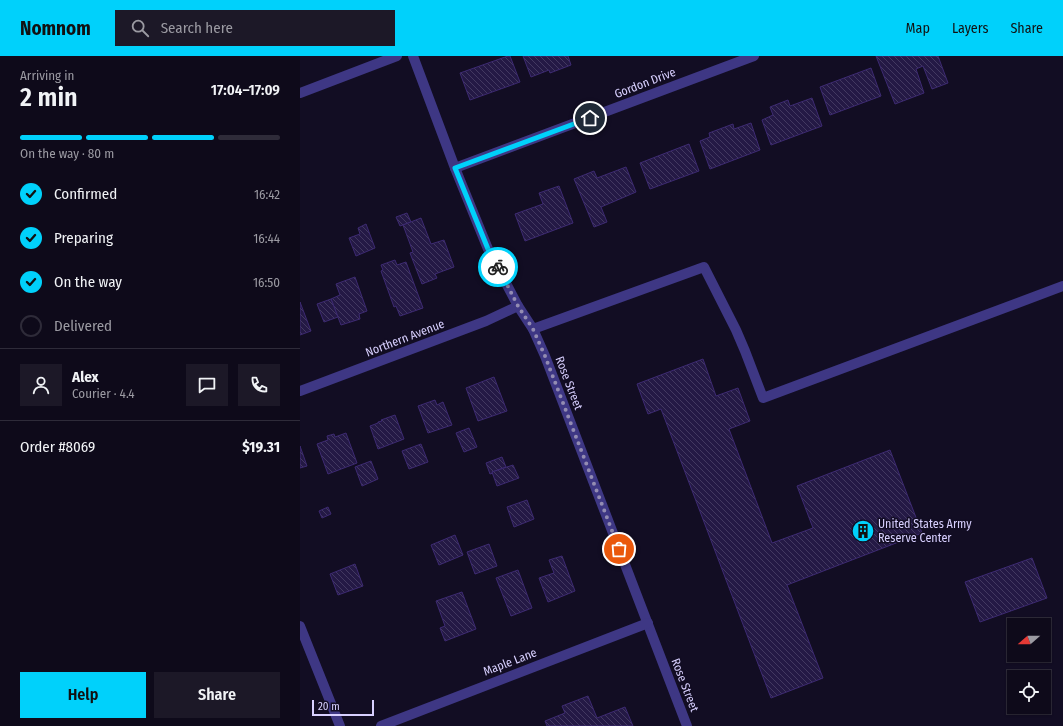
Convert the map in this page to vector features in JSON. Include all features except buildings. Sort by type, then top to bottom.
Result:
[{"type":"street","points":[[300,93],[396,56]]},
{"type":"street","name":"Rose Street","points":[[413,56],[455,168],[488,249],[518,306],[533,329],[648,623],[686,726]]},
{"type":"street","name":"Gordon Drive","points":[[455,168],[754,56]]},
{"type":"street","points":[[533,329],[704,267],[746,351],[763,398],[1063,286]]},
{"type":"street","name":"Northern Avenue","points":[[300,391],[486,321],[518,306]]},
{"type":"street","name":"Maple Lane","points":[[381,726],[648,623]]},
{"type":"street","points":[[300,626],[340,726]]},
{"type":"way so far","points":[[498,267],[518,306],[533,329],[545,356],[619,549]]},
{"type":"place","name":"United States Army Reserve Center","points":[[863,531]]},
{"type":"route","points":[[498,267],[488,249],[455,168],[590,118]]}]
